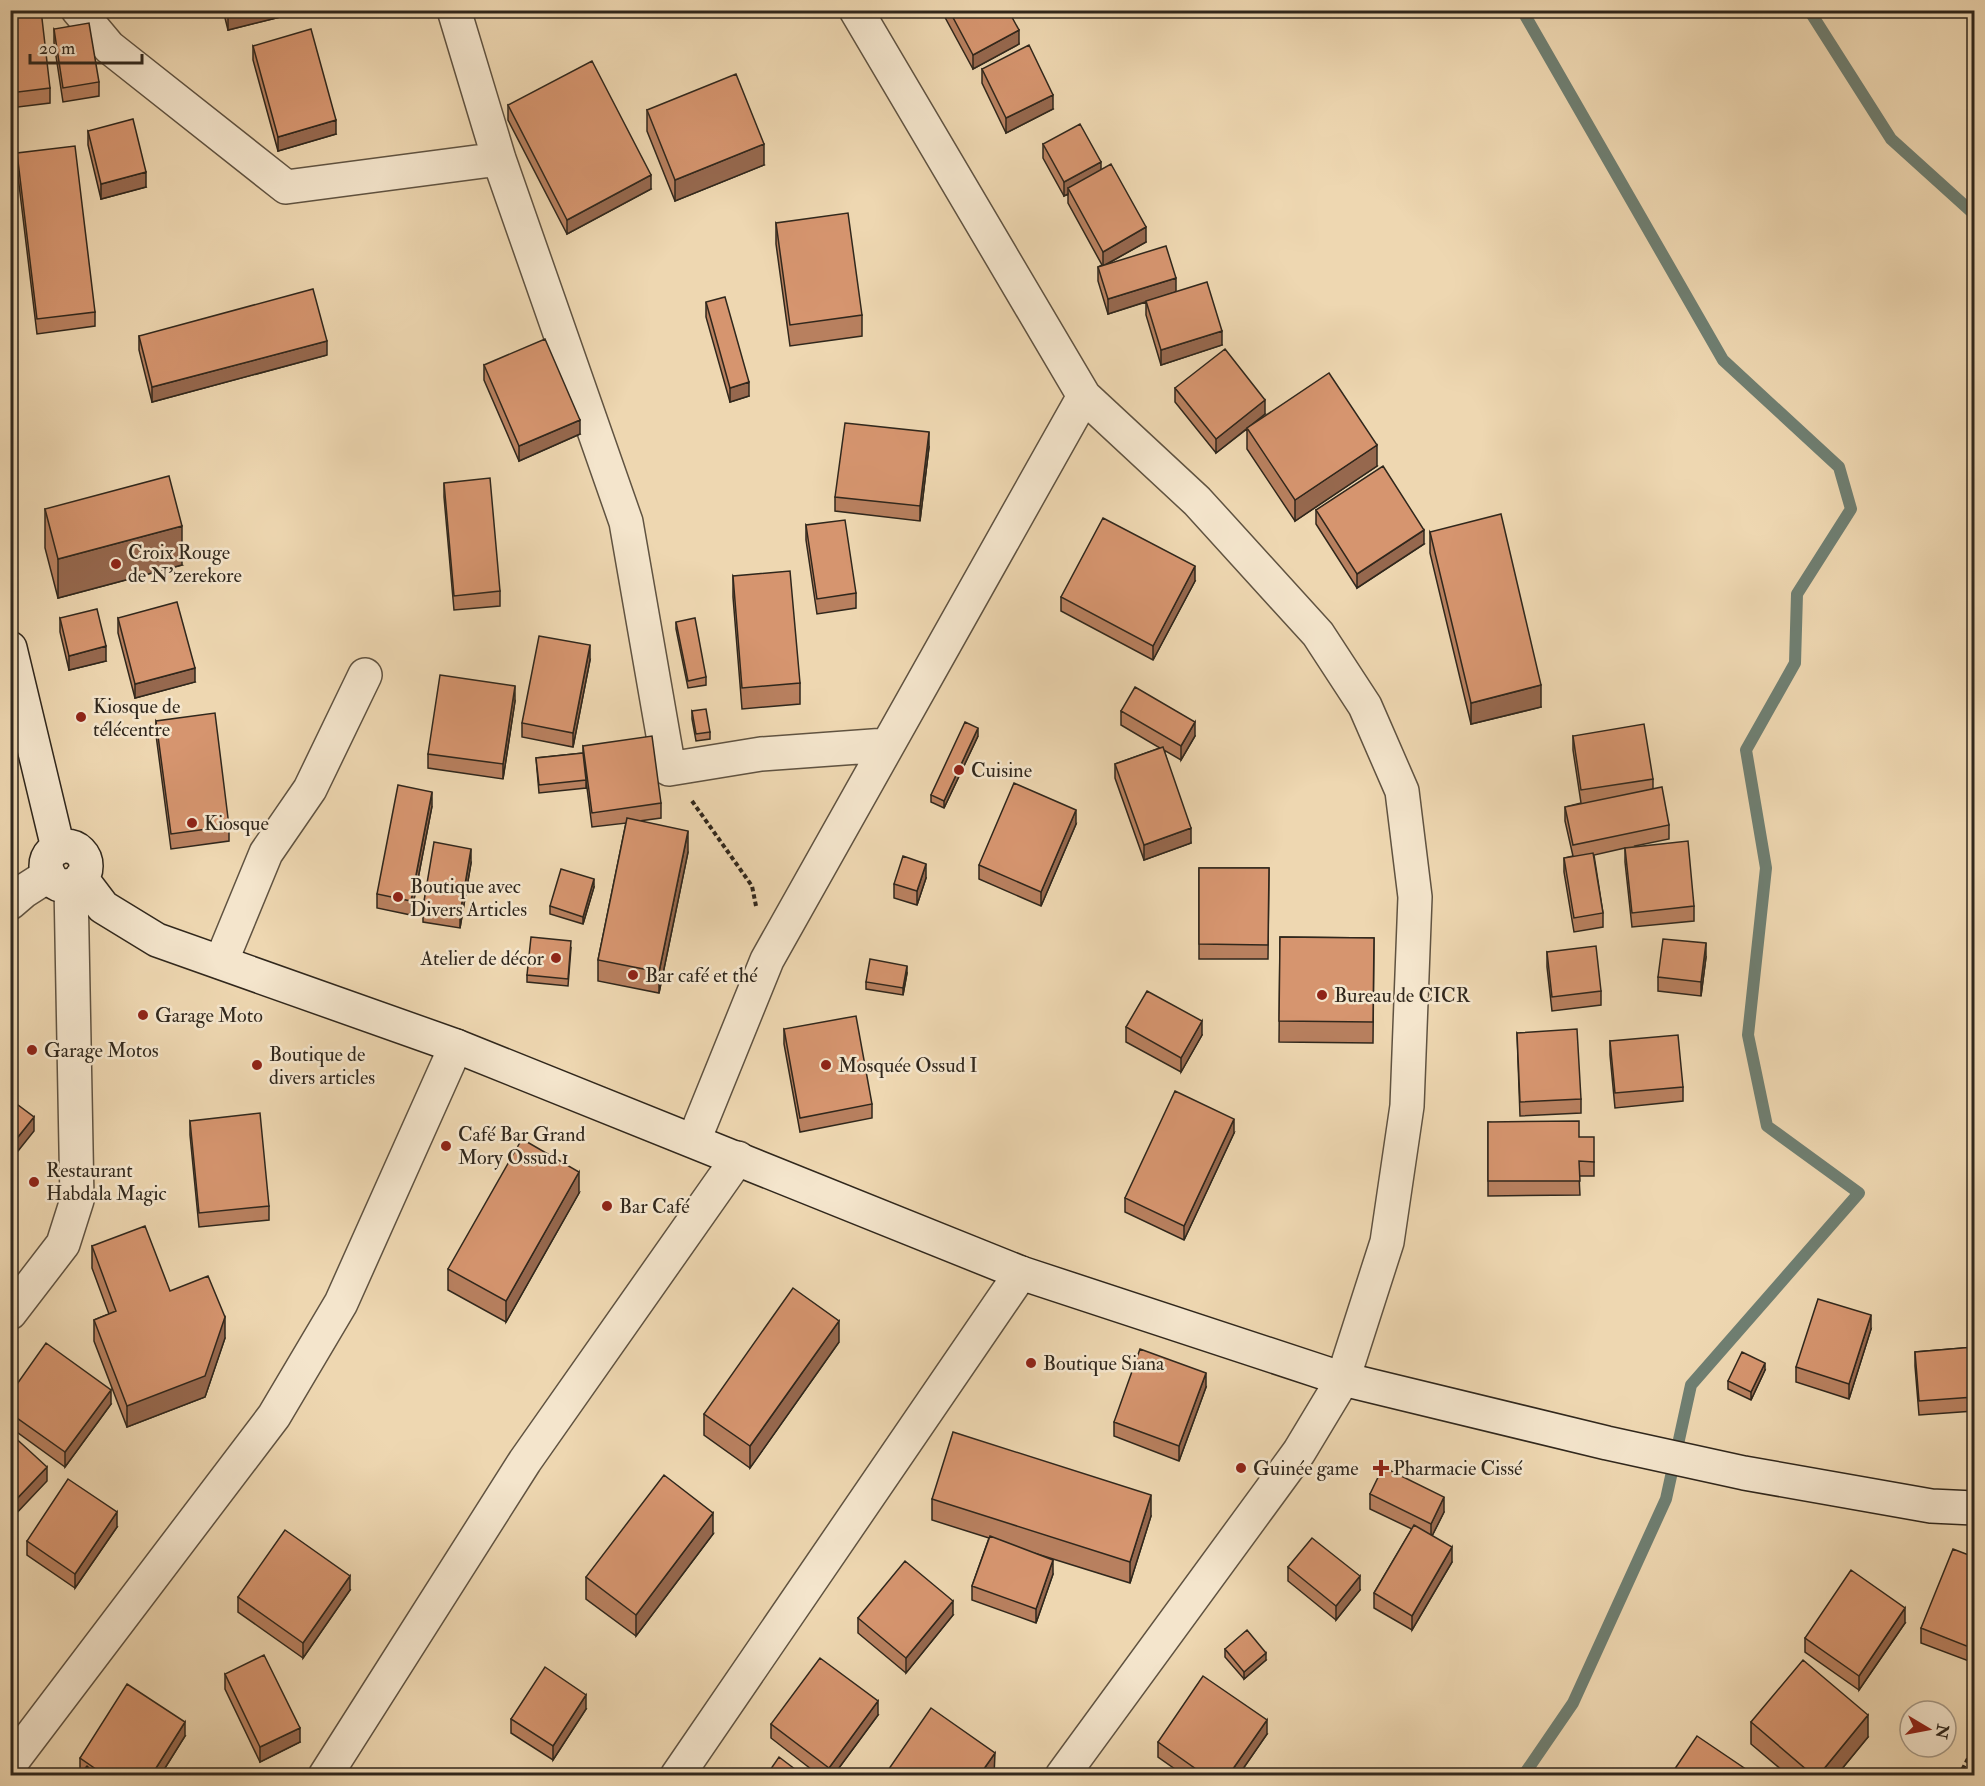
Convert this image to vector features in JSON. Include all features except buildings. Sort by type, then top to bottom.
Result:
[{"type":"street","points":[[78,10],[109,47],[286,187],[499,159]]},
{"type":"street","points":[[454,10],[499,159],[626,522],[669,769],[761,754],[886,745]]},
{"type":"street","points":[[856,10],[1084,396],[1197,501],[1318,634],[1365,706],[1402,791],[1415,897],[1407,1106],[1387,1242],[1343,1379],[1299,1452],[1062,1776]]},
{"type":"street","points":[[694,1140],[767,960],[1084,396]]},
{"type":"street","points":[[10,1313],[63,1244],[77,1200],[65,872],[11,654]]},
{"type":"street","points":[[221,962],[267,853],[310,789],[365,675]]},
{"type":"street","points":[[65,872],[103,907],[157,939],[456,1046],[1021,1273],[1343,1379],[1607,1443],[1744,1473],[1931,1506],[1974,1508]]},
{"type":"street","points":[[10,903],[24,891],[65,872]]},
{"type":"street","points":[[10,1764],[274,1416],[341,1304],[456,1046]]},
{"type":"street","points":[[325,1776],[525,1461],[738,1158]]},
{"type":"street","points":[[677,1776],[1021,1273]]},
{"type":"path","points":[[669,769],[752,886],[756,907]]},
{"type":"path","points":[[1959,1776],[1974,1747]]},
{"type":"waterway","points":[[1522,10],[1723,360],[1839,467],[1851,509],[1797,594],[1795,663],[1746,750],[1766,868],[1748,1035],[1767,1126],[1859,1193],[1691,1385],[1666,1499],[1573,1703],[1523,1776]]},
{"type":"waterway","points":[[1809,10],[1891,139],[1974,214]]},
{"type":"place","name":"Croix Rouge de N'zerekore","points":[[116,564]]},
{"type":"place","name":"Kiosque de télécentre","points":[[81,717]]},
{"type":"place","name":"Cuisine","points":[[959,770]]},
{"type":"place","name":"Kiosque","points":[[192,823]]},
{"type":"place","name":"Boutique avec Divers Articles","points":[[398,897]]},
{"type":"place","name":"Atelier de décor","points":[[556,958]]},
{"type":"place","name":"Bar café et thé","points":[[633,975]]},
{"type":"place","name":"Bureau de CICR","points":[[1322,995]]},
{"type":"place","name":"Garage Moto","points":[[143,1015]]},
{"type":"place","name":"Garage Motos","points":[[32,1050]]},
{"type":"place","name":"Boutique de divers articles","points":[[257,1065]]},
{"type":"place","name":"Mosquée Ossud I","points":[[826,1065]]},
{"type":"place","name":"Café Bar Grand Mory Ossud 1","points":[[446,1146]]},
{"type":"place","name":"Restaurant Habdala Magic","points":[[34,1182]]},
{"type":"place","name":"Bar Café","points":[[607,1206]]},
{"type":"place","name":"Boutique Siana","points":[[1031,1363]]},
{"type":"place","name":"Guinée game","points":[[1241,1468]]},
{"type":"place","name":"Pharmacie Cissé","points":[[1381,1468]]}]
